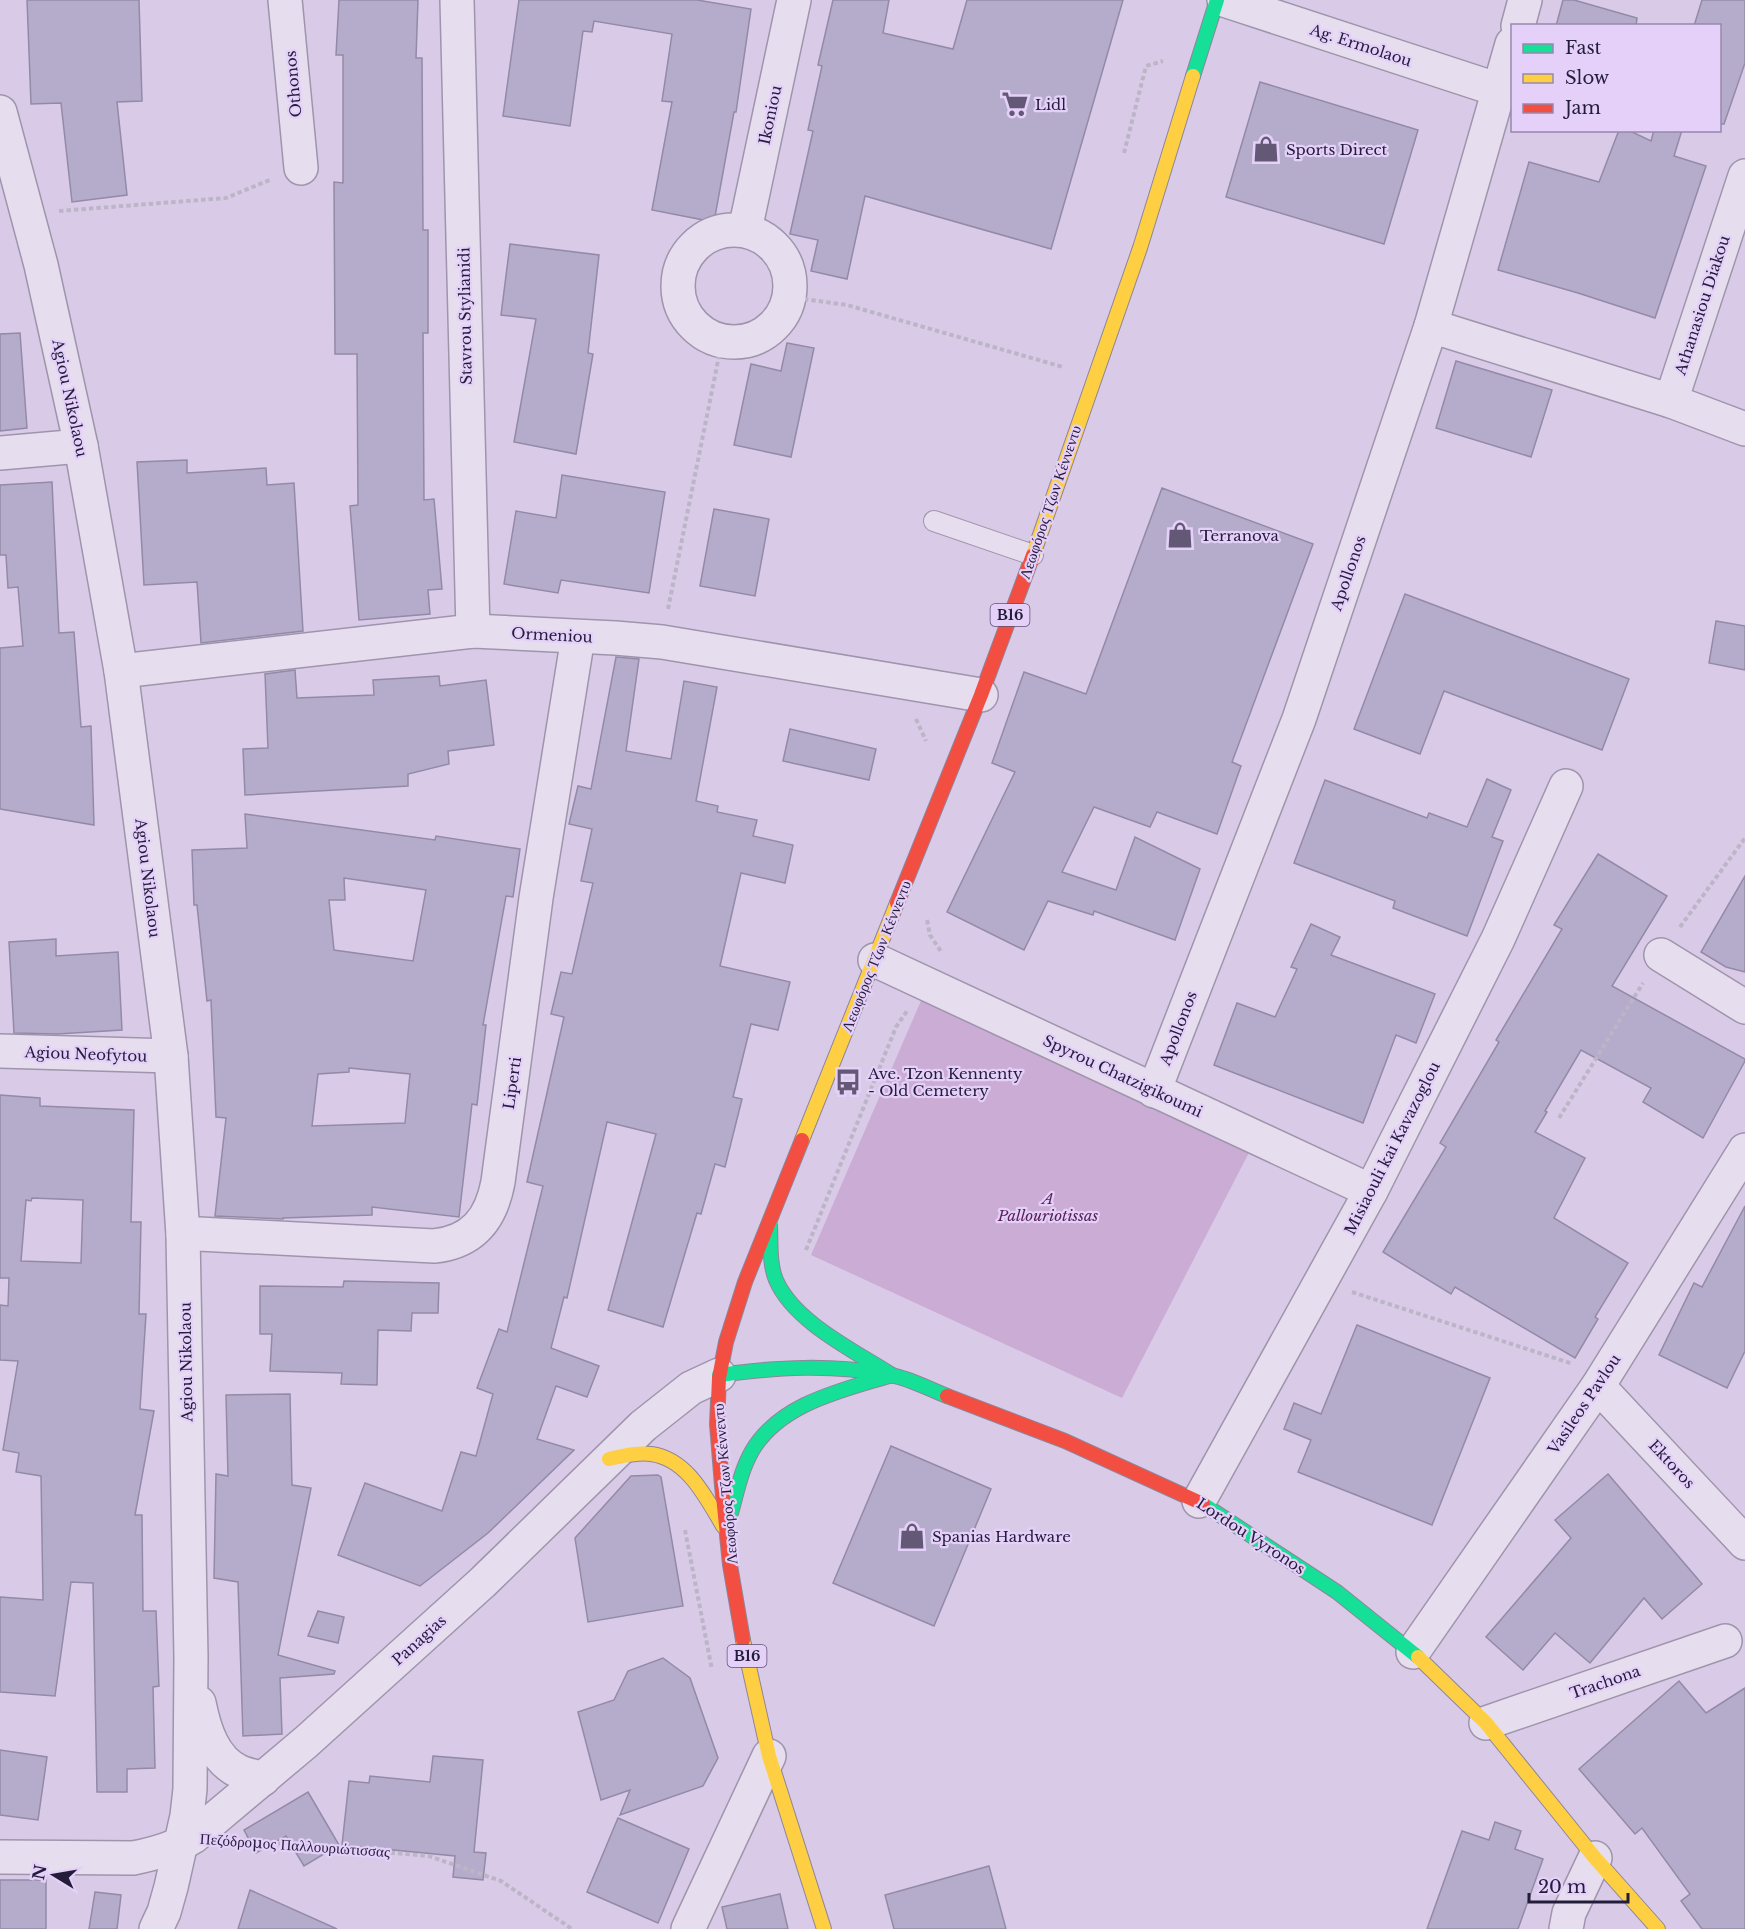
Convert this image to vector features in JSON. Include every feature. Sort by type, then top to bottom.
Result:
[{"type":"main road","name":"Λεωφόρος Τζων Κέννεντυ","points":[[824,1929],[769,1756],[737,1613],[726,1530],[717,1422],[719,1375],[730,1328],[745,1282],[981,695],[1032,555],[1140,248],[1217,0]]},
{"type":"main road","points":[[770,1218],[775,1279],[783,1296],[798,1312],[892,1375]]},
{"type":"main road","name":"Lordou Vyronos","points":[[719,1375],[768,1368],[808,1366],[892,1375],[1065,1441],[1199,1501],[1337,1592],[1413,1652],[1486,1723],[1595,1858],[1658,1929]]},
{"type":"main road","points":[[726,1530],[742,1473],[753,1449],[769,1430],[790,1413],[809,1402],[892,1375]]},
{"type":"main road","points":[[609,1459],[627,1454],[665,1455],[676,1462],[697,1485],[726,1530]]},
{"type":"street","name":"Othonos","points":[[285,0],[301,168]]},
{"type":"street","name":"Stavrou Stylianidi","points":[[457,0],[473,631]]},
{"type":"street","name":"Ikoniou","points":[[746,230],[794,0]]},
{"type":"street","name":"Ag. Ermolaou","points":[[1224,0],[1499,90]]},
{"type":"street","points":[[1519,24],[1525,0]]},
{"type":"street","name":"Apollonos","points":[[1154,1091],[1299,719],[1431,326],[1511,48]]},
{"type":"street","name":"Agiou Nikolaou","points":[[0,112],[41,265],[81,446],[121,671],[171,1056],[183,1235],[191,1657],[190,1789],[187,1840]]},
{"type":"street","name":"Athanasiou Diakou","points":[[1671,401],[1745,176]]},
{"type":"street","points":[[726,230],[746,230],[762,237],[775,248],[785,262],[790,279],[789,297],[772,327],[757,337],[740,342],[722,340],[705,333],[690,321],[681,304],[678,284],[682,265],[692,249],[708,236],[726,230]]},
{"type":"street","points":[[1431,326],[1671,401],[1745,429]]},
{"type":"street","points":[[0,453],[81,446]]},
{"type":"street","name":"Ormeniou","points":[[121,671],[473,631],[662,642],[981,695]]},
{"type":"street","name":"Liperti","points":[[183,1235],[434,1246],[450,1244],[463,1239],[483,1220],[491,1207],[498,1182],[536,898],[578,638]]},
{"type":"street","name":"Misiaouli kai Kavazoglou","points":[[1199,1501],[1371,1191],[1498,939],[1566,786]]},
{"type":"street","points":[[1660,955],[1745,1007]]},
{"type":"street","name":"Spyrou Chatzigikoumi","points":[[875,960],[1371,1191]]},
{"type":"street","name":"Agiou Neofytou","points":[[0,1051],[171,1056]]},
{"type":"street","name":"Vasileos Pavlou","points":[[1413,1652],[1601,1380],[1745,1150]]},
{"type":"street","name":"Panagias","points":[[187,1840],[306,1742],[483,1582],[643,1426],[691,1388],[719,1375]]},
{"type":"street","name":"Ektoros","points":[[1601,1380],[1745,1543]]},
{"type":"street","name":"Trachona","points":[[1486,1723],[1725,1641]]},
{"type":"street","name":"Agiou Nikolaou","points":[[191,1657],[203,1722],[219,1755],[239,1772],[263,1779]]},
{"type":"street","points":[[688,1929],[769,1756]]},
{"type":"street","points":[[0,1857],[133,1858],[146,1856],[187,1840]]},
{"type":"street","points":[[156,1929],[164,1912],[187,1840]]},
{"type":"street","points":[[1566,1929],[1569,1913],[1595,1858]]},
{"type":"lane","points":[[934,521],[1032,555]]},
{"type":"path","points":[[1124,153],[1146,66],[1161,63],[1167,58]]},
{"type":"path","points":[[27,214],[226,198],[301,168]]},
{"type":"path","points":[[789,297],[847,305],[1064,367]]},
{"type":"path","points":[[662,642],[722,340]]},
{"type":"path","points":[[805,1251],[896,1027],[908,1010]]},
{"type":"path","points":[[1321,1282],[1601,1380]]},
{"type":"path","points":[[683,1524],[715,1680]]},
{"type":"path","name":"Πεζόδρομος Παλλουριώτισσας","points":[[187,1840],[361,1849],[429,1856],[501,1881],[572,1929]]},
{"type":"green space","name":"A Pallouriotissas","points":[[923,996],[1255,1141],[1122,1398],[811,1255]]},
{"type":"building","points":[[27,0],[139,0],[142,101],[117,102],[127,195],[72,202],[61,103],[31,104]]},
{"type":"building","points":[[339,0],[418,0],[416,58],[422,58],[423,230],[428,230],[428,333],[423,333],[424,500],[434,499],[442,589],[428,590],[430,614],[359,620],[350,506],[358,505],[357,354],[335,354],[334,182],[343,183],[343,55],[336,55]]},
{"type":"building","points":[[519,0],[697,0],[751,9],[736,112],[734,112],[714,222],[652,210],[672,102],[662,101],[672,34],[594,21],[592,32],[583,31],[570,126],[503,116]]},
{"type":"building","points":[[833,0],[889,0],[883,33],[953,49],[967,0],[1123,0],[1051,249],[865,196],[847,279],[811,271],[818,240],[790,234],[813,131],[808,130],[822,66],[818,65]]},
{"type":"building","points":[[1563,0],[1574,0],[1637,18],[1636,24],[1557,24]]},
{"type":"building","points":[[1702,0],[1745,0],[1745,63],[1724,124],[1721,124],[1721,24],[1695,24]]},
{"type":"building","points":[[1260,82],[1418,130],[1384,244],[1226,197]]},
{"type":"building","points":[[1618,132],[1632,132],[1651,141],[1653,132],[1681,132],[1674,156],[1706,166],[1655,318],[1498,270],[1529,162],[1599,182]]},
{"type":"building","points":[[510,244],[599,255],[588,353],[593,354],[576,454],[514,442],[536,319],[501,315]]},
{"type":"building","points":[[20,333],[27,428],[0,431],[0,334]]},
{"type":"building","points":[[787,343],[814,348],[791,457],[734,445],[751,364],[781,371]]},
{"type":"building","points":[[1456,361],[1552,390],[1531,457],[1436,428]]},
{"type":"building","points":[[187,460],[187,473],[266,468],[267,485],[294,483],[303,631],[201,643],[197,582],[144,585],[137,462]]},
{"type":"building","points":[[562,475],[665,492],[649,593],[561,580],[558,593],[504,584],[516,511],[556,518]]},
{"type":"building","points":[[52,482],[59,633],[74,632],[81,727],[91,726],[94,825],[0,809],[0,648],[23,646],[18,587],[8,588],[6,555],[0,555],[0,485]]},
{"type":"building","points":[[1162,488],[1313,544],[1232,762],[1241,766],[1217,834],[1157,812],[1150,827],[1094,807],[1062,872],[1116,890],[1135,837],[1200,869],[1175,940],[1094,911],[1093,915],[1048,901],[1024,950],[947,912],[1015,772],[992,763],[1024,672],[1086,694]]},
{"type":"building","points":[[714,509],[769,519],[755,596],[700,586]]},
{"type":"building","points":[[1405,594],[1629,679],[1602,750],[1444,691],[1420,754],[1354,729]]},
{"type":"building","points":[[1716,621],[1745,626],[1745,670],[1709,663]]},
{"type":"building","points":[[616,657],[639,659],[626,751],[671,759],[684,681],[717,687],[696,801],[718,806],[717,812],[757,820],[753,836],[793,845],[785,883],[741,873],[720,966],[790,982],[778,1030],[751,1024],[733,1097],[742,1099],[725,1167],[715,1164],[701,1214],[697,1213],[663,1327],[608,1310],[656,1134],[607,1122],[567,1298],[564,1297],[551,1348],[599,1366],[587,1397],[556,1386],[537,1439],[574,1450],[488,1533],[420,1586],[338,1555],[365,1483],[442,1511],[461,1452],[476,1456],[493,1394],[477,1388],[499,1329],[507,1332],[543,1186],[527,1182],[564,1017],[551,1014],[561,972],[572,974],[593,883],[581,881],[592,829],[569,824],[578,786],[591,789]]},
{"type":"building","points":[[295,670],[297,698],[374,695],[373,680],[439,676],[440,686],[486,680],[494,745],[448,751],[449,764],[408,774],[408,786],[245,795],[243,749],[268,748],[265,674]]},
{"type":"building","points":[[790,729],[876,749],[869,780],[783,761]]},
{"type":"building","points":[[1487,779],[1511,790],[1492,837],[1503,841],[1467,936],[1393,908],[1395,901],[1294,863],[1325,780],[1427,818],[1429,813],[1467,827]]},
{"type":"building","points":[[245,814],[435,840],[436,836],[520,849],[513,897],[506,896],[483,1025],[486,1025],[477,1105],[472,1104],[459,1217],[372,1207],[372,1215],[283,1219],[215,1216],[226,1118],[216,1117],[211,1000],[207,1001],[197,905],[194,905],[192,850],[247,848]],"holes":[[[344,878],[426,890],[413,961],[334,950],[329,900],[345,900]],[[349,1068],[410,1074],[405,1123],[312,1126],[318,1074],[349,1072]]]},
{"type":"building","points":[[1598,854],[1667,896],[1612,986],[1745,1061],[1703,1138],[1643,1102],[1651,1088],[1581,1050],[1545,1111],[1547,1112],[1535,1132],[1585,1158],[1554,1218],[1628,1263],[1595,1317],[1598,1319],[1575,1358],[1455,1287],[1451,1294],[1383,1252],[1446,1147],[1440,1143],[1499,1042],[1496,1040],[1562,929],[1554,925]]},
{"type":"building","points":[[1745,876],[1745,972],[1726,967],[1701,952]]},
{"type":"building","points":[[1311,924],[1340,937],[1331,955],[1435,994],[1416,1043],[1396,1035],[1363,1123],[1214,1065],[1237,1003],[1275,1017],[1297,969],[1291,967]]},
{"type":"building","points":[[56,939],[56,956],[118,952],[122,1030],[57,1034],[14,1033],[9,942]]},
{"type":"building","points":[[0,1095],[40,1098],[40,1106],[134,1110],[131,1222],[141,1222],[139,1314],[146,1314],[140,1409],[154,1411],[135,1515],[142,1515],[143,1611],[156,1611],[159,1686],[153,1687],[155,1768],[127,1769],[127,1792],[97,1792],[93,1583],[71,1582],[55,1696],[0,1692],[0,1597],[43,1600],[41,1476],[16,1472],[19,1453],[3,1450],[18,1361],[0,1360],[0,1305],[8,1306],[9,1278],[0,1278]],"holes":[[[32,1198],[83,1200],[81,1263],[21,1261],[26,1200],[31,1201]]]},
{"type":"building","points":[[1745,1206],[1745,1351],[1727,1388],[1659,1355],[1694,1283],[1702,1287]]},
{"type":"building","points":[[344,1281],[439,1283],[438,1313],[412,1313],[411,1331],[378,1330],[377,1385],[341,1384],[342,1373],[270,1371],[272,1334],[260,1334],[260,1286],[343,1287]]},
{"type":"building","points":[[1357,1325],[1490,1378],[1432,1525],[1298,1472],[1311,1440],[1284,1429],[1294,1403],[1321,1414]]},
{"type":"building","points":[[290,1394],[292,1485],[311,1488],[278,1655],[335,1671],[334,1674],[280,1678],[282,1734],[243,1736],[238,1582],[214,1578],[216,1474],[228,1476],[226,1395]]},
{"type":"building","name":"Spanias Hardware","points":[[891,1446],[991,1489],[934,1626],[833,1583]]},
{"type":"building","points":[[1608,1474],[1702,1584],[1662,1619],[1644,1598],[1590,1663],[1555,1633],[1523,1670],[1486,1637],[1571,1538],[1555,1520]]},
{"type":"building","points":[[658,1475],[661,1477],[683,1606],[588,1622],[575,1538],[631,1476]]},
{"type":"building","points":[[318,1611],[344,1617],[338,1643],[308,1636]]},
{"type":"building","points":[[663,1658],[690,1678],[718,1758],[703,1786],[620,1815],[630,1790],[601,1800],[578,1712],[614,1700],[628,1671]]},
{"type":"building","points":[[1679,1681],[1706,1713],[1745,1688],[1745,1929],[1702,1929],[1681,1901],[1690,1894],[1642,1828],[1635,1834],[1579,1769]]},
{"type":"building","points":[[0,1750],[47,1757],[38,1820],[0,1815]]},
{"type":"building","points":[[433,1756],[483,1760],[474,1852],[486,1853],[483,1880],[453,1877],[455,1856],[342,1845],[349,1781],[369,1783],[370,1776],[430,1782]]},
{"type":"building","points":[[308,1792],[339,1845],[304,1866],[286,1836],[256,1853],[244,1830]]},
{"type":"building","points":[[618,1818],[689,1849],[658,1923],[587,1892]]},
{"type":"building","points":[[1495,1822],[1521,1831],[1515,1849],[1543,1859],[1518,1929],[1427,1929],[1462,1831],[1489,1840]]},
{"type":"building","points":[[989,1866],[1006,1929],[894,1929],[885,1895]]},
{"type":"building","points":[[0,1880],[46,1880],[46,1929],[0,1929]]},
{"type":"building","points":[[250,1890],[337,1929],[238,1929]]},
{"type":"building","points":[[95,1892],[121,1895],[117,1929],[89,1929]]},
{"type":"building","points":[[780,1894],[788,1929],[727,1929],[722,1907]]},
{"type":"traffic: fast","points":[[1193,76],[1217,0]]},
{"type":"traffic: fast","points":[[770,1225],[772,1267],[776,1280],[785,1295],[797,1309],[827,1334],[892,1375]]},
{"type":"traffic: fast","points":[[719,1375],[783,1369],[847,1369],[897,1376],[947,1396]]},
{"type":"traffic: fast","points":[[731,1513],[748,1458],[764,1435],[779,1421],[814,1401],[853,1386],[892,1375]]},
{"type":"traffic: fast","points":[[1203,1504],[1337,1592],[1418,1657]]},
{"type":"traffic: slow","points":[[1033,555],[1140,248],[1193,76]]},
{"type":"traffic: slow","points":[[802,1140],[897,903]]},
{"type":"traffic: slow","points":[[609,1459],[651,1454],[675,1463],[703,1492],[723,1526]]},
{"type":"traffic: slow","points":[[743,1640],[769,1756],[824,1929]]},
{"type":"traffic: slow","points":[[1418,1657],[1486,1723],[1595,1858],[1658,1929]]},
{"type":"traffic: jam","points":[[897,903],[981,695],[1033,555]]},
{"type":"traffic: jam","points":[[743,1640],[730,1565],[722,1486],[717,1424],[719,1378],[726,1342],[745,1282],[802,1140]]},
{"type":"traffic: jam","points":[[947,1396],[1065,1441],[1203,1504]]},
{"type":"place","name":"Lidl","points":[[1015,104]]},
{"type":"place","name":"Sports Direct","points":[[1266,149]]},
{"type":"place","name":"Terranova","points":[[1180,535]]},
{"type":"place","name":"Ave. Tzon Kennenty - Old Cemetery","points":[[848,1082]]},
{"type":"place","name":"Spanias Hardware","points":[[912,1536]]}]
